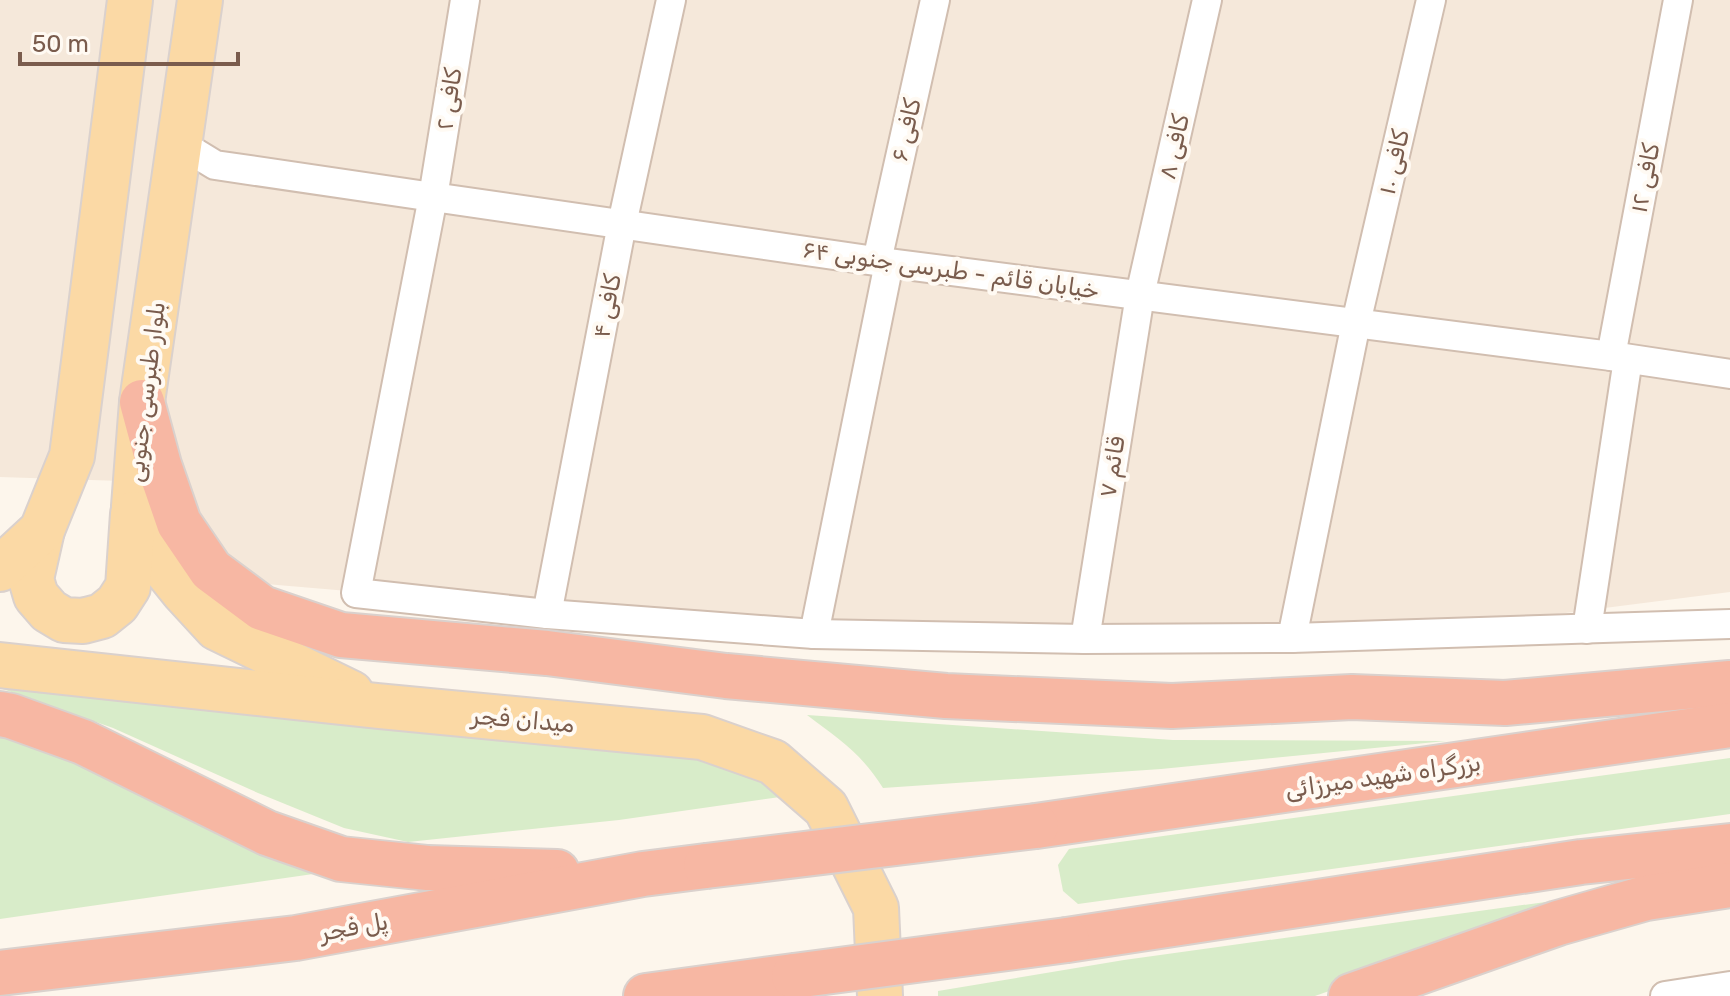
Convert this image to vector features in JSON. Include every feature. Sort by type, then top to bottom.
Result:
[{"type":"highway","points":[[142,402],[179,523],[211,570],[262,608],[341,635],[547,653],[726,676],[946,696],[1172,706],[1352,697],[1505,703],[1730,683]]},
{"type":"highway","points":[[0,714],[83,742],[267,833],[341,859],[428,868],[643,874]]},
{"type":"highway","name":"بزرگراه شهید میرزائی","points":[[706,866],[1036,826],[1730,725]]},
{"type":"highway","points":[[646,996],[1067,940],[1581,862],[1730,846]]},
{"type":"highway","name":"پل فجر","points":[[0,973],[296,938],[643,874],[706,866]]},
{"type":"highway","points":[[1351,996],[1558,923],[1646,898],[1730,885]]},
{"type":"main road","points":[[130,0],[72,456],[42,530],[31,579],[36,596],[49,611],[64,620],[83,621],[102,616],[117,604],[128,587],[134,506]]},
{"type":"main road","name":"بلوار طبرسی جنوبی","points":[[200,0],[142,402],[134,506],[146,545],[217,628],[378,706]]},
{"type":"main road","points":[[0,569],[42,530]]},
{"type":"main road","name":"میدان فجر","points":[[0,665],[702,737],[773,762],[826,808],[876,908],[880,996]]},
{"type":"street","name":"کافی ۲","points":[[465,0],[433,197],[356,593],[547,614]]},
{"type":"street","name":"کافی ۴","points":[[547,614],[622,224],[671,0]]},
{"type":"street","name":"کافی ۶","points":[[814,634],[935,0]]},
{"type":"street","name":"کافی ۸","points":[[1140,295],[1207,0]]},
{"type":"street","name":"کافی ۱۰","points":[[1292,638],[1356,323],[1431,0]]},
{"type":"street","name":"کافی ۱۲","points":[[1587,629],[1619,357],[1678,0]]},
{"type":"street","name":"خیابان قائم - طبرسی جنوبی ۶۴","points":[[179,143],[215,165],[883,262],[1730,374]]},
{"type":"street","name":"قائم ۷","points":[[1085,639],[1140,295]]},
{"type":"street","points":[[547,614],[814,634],[1085,639],[1292,638],[1730,624]]},
{"type":"street","points":[[1665,996],[1730,986]]},
{"type":"shaded area","points":[[0,0],[1730,0],[1730,592],[1385,636],[1035,649],[254,583],[211,534],[182,483],[0,477]]},
{"type":"green space","points":[[0,685],[663,750],[730,764],[758,776],[780,797],[619,820],[408,842],[344,828],[113,728],[0,688]]},
{"type":"green space","points":[[807,715],[1173,740],[1446,741],[1161,769],[883,788],[858,756]]},
{"type":"green space","points":[[0,729],[327,872],[0,919]]},
{"type":"green space","points":[[1730,758],[1730,814],[1078,904],[1063,891],[1058,865],[1069,849]]},
{"type":"green space","points":[[1603,894],[1315,996],[938,996],[938,991],[1124,960]]}]
